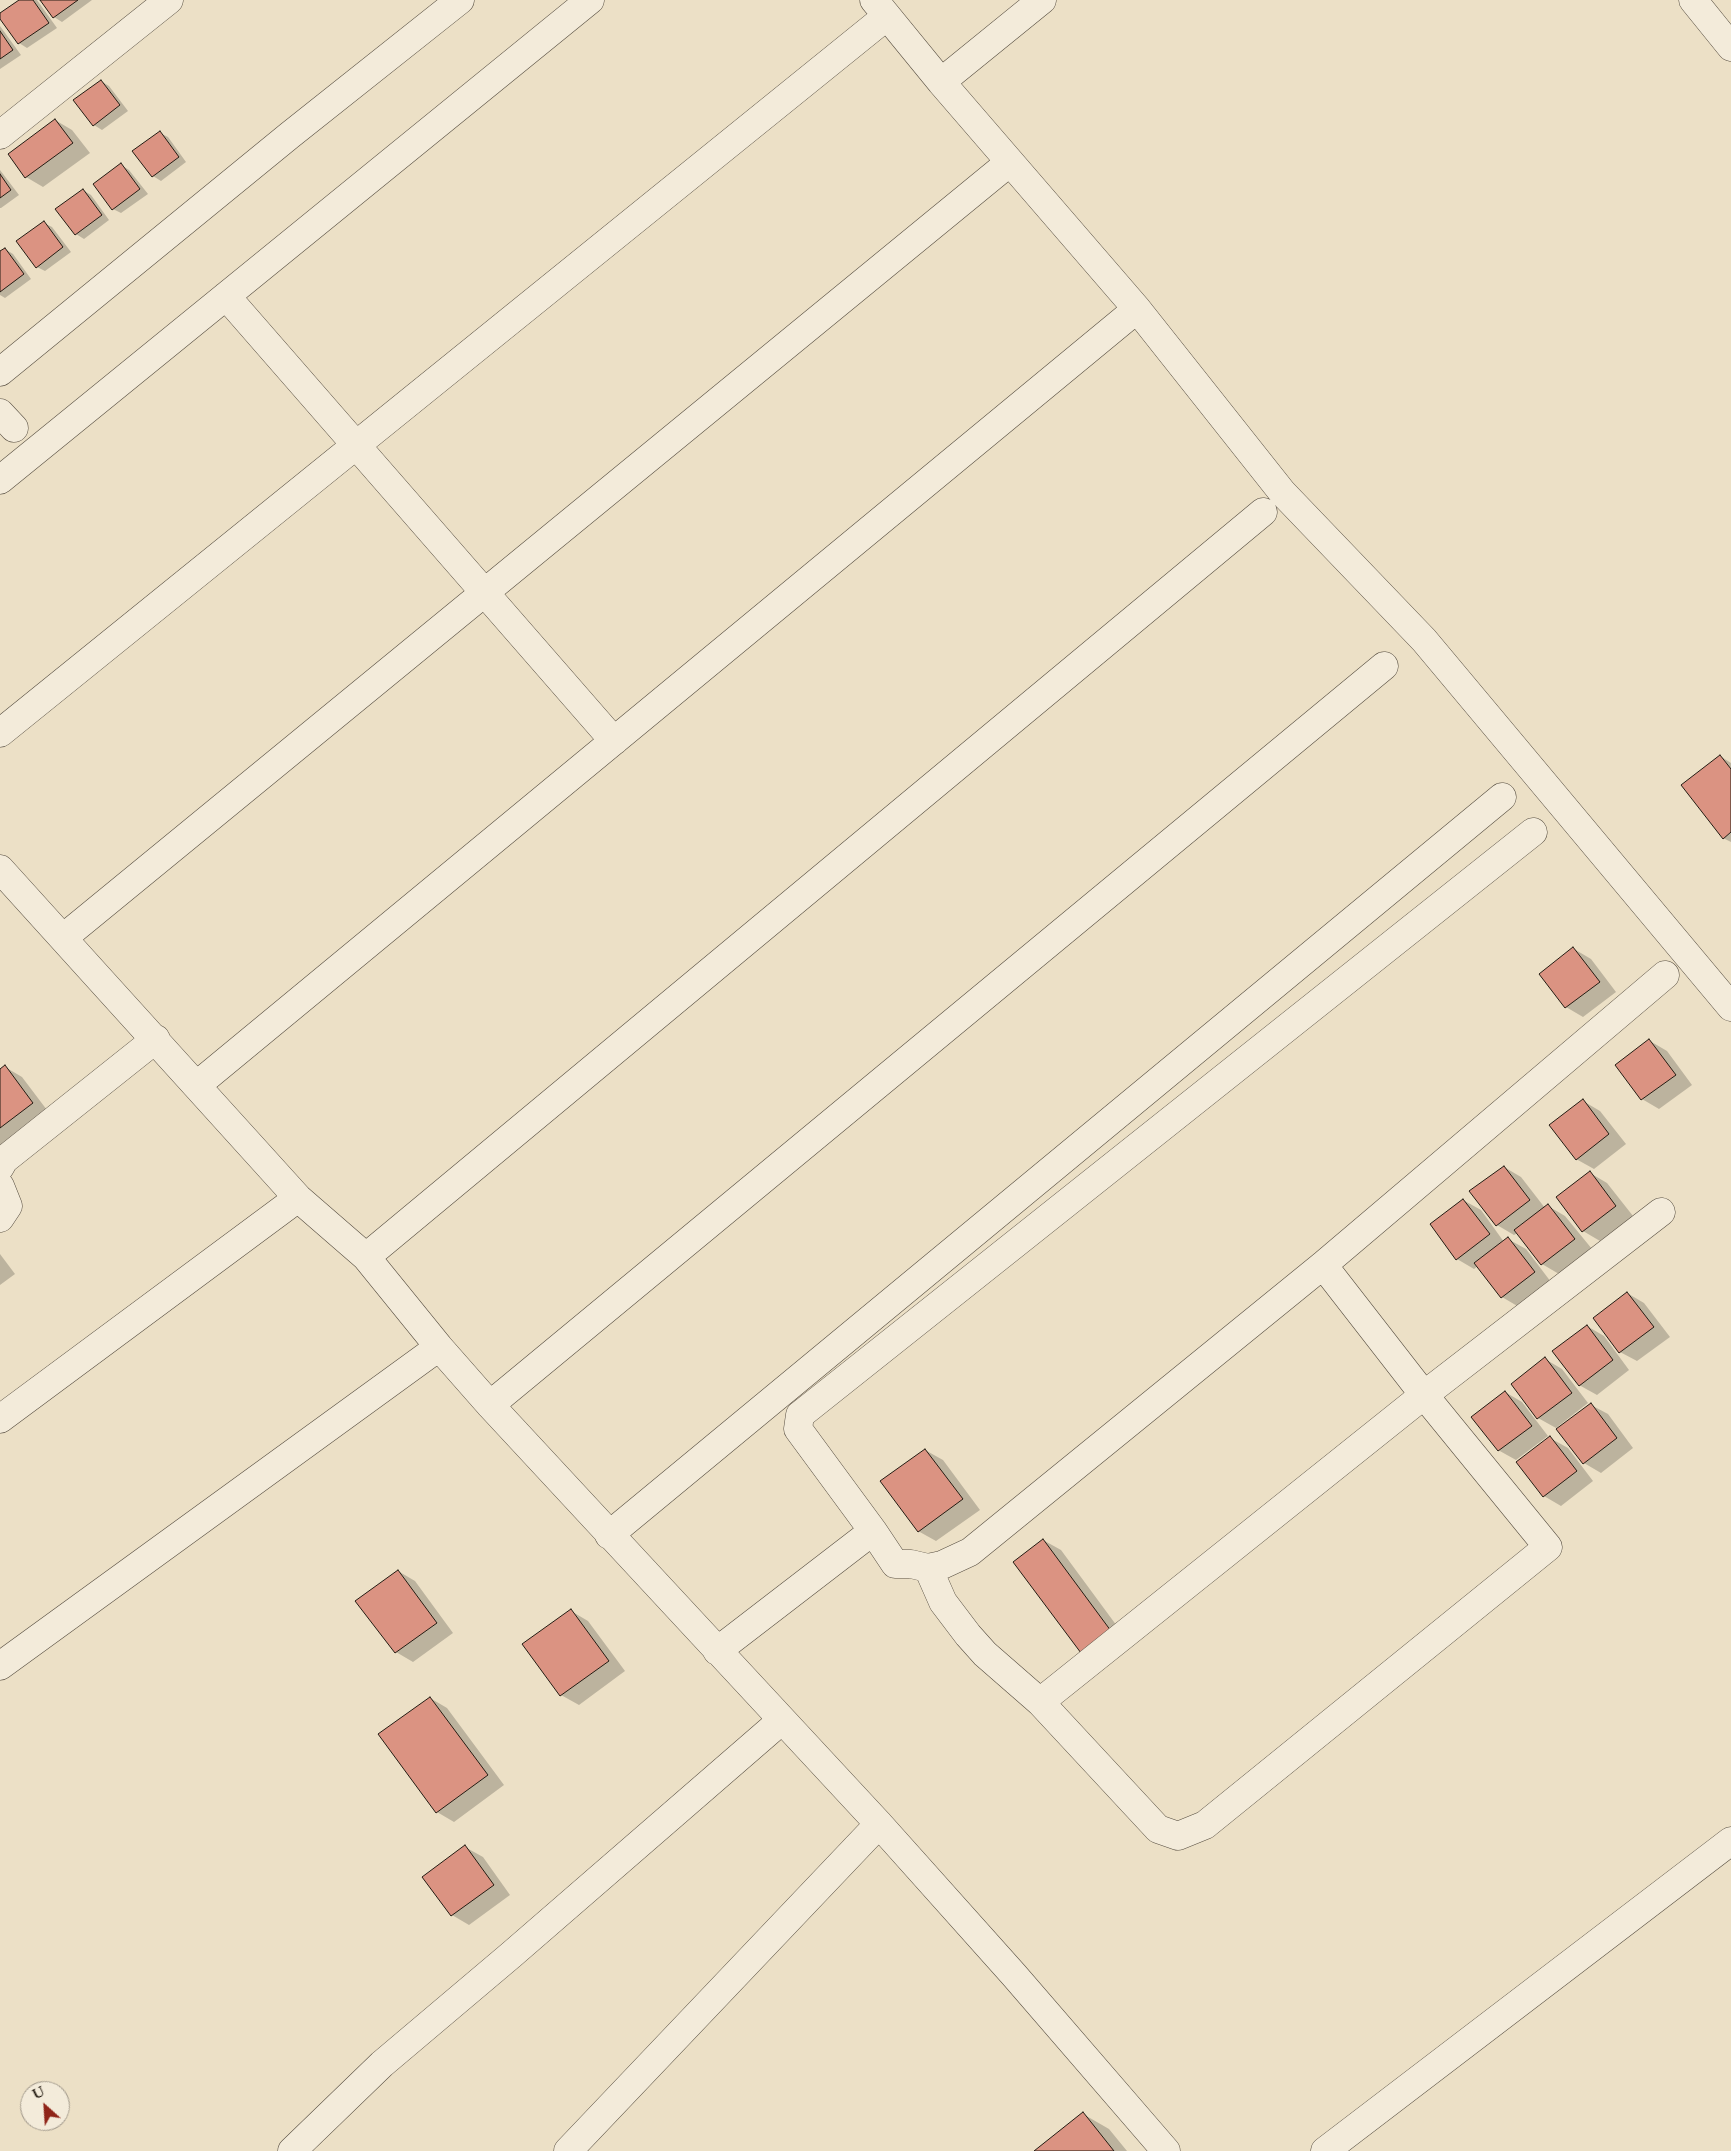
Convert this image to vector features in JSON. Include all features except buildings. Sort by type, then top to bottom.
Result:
[{"type":"street","points":[[0,135],[169,0]]},
{"type":"street","points":[[0,372],[290,135],[460,0]]},
{"type":"street","points":[[0,480],[590,0]]},
{"type":"street","points":[[941,82],[1042,0]]},
{"type":"street","points":[[1693,0],[1731,47]]},
{"type":"street","points":[[0,733],[355,446],[881,8],[941,82],[1137,309],[1282,492],[1424,640],[1731,1007]]},
{"type":"street","points":[[63,938],[1010,162]]},
{"type":"street","points":[[226,296],[614,741]]},
{"type":"street","points":[[197,1085],[1137,309]]},
{"type":"street","points":[[366,1257],[1263,512]]},
{"type":"street","points":[[490,1405],[1384,666]]},
{"type":"street","points":[[609,1535],[1502,797]]},
{"type":"street","points":[[1533,832],[800,1415],[798,1429],[896,1564],[911,1564],[928,1568],[942,1565],[970,1552],[1324,1265],[1665,975]]},
{"type":"street","points":[[0,869],[298,1198],[366,1257],[439,1347],[490,1405],[879,1824],[1014,1975],[1166,2151]]},
{"type":"street","points":[[0,1166],[4,1160],[156,1039]]},
{"type":"street","points":[[0,1186],[8,1206],[0,1218]]},
{"type":"street","points":[[0,1419],[298,1198]]},
{"type":"street","points":[[1040,1702],[1424,1395],[1661,1212]]},
{"type":"street","points":[[928,1568],[943,1602],[968,1635],[985,1654],[1040,1702],[1158,1829],[1178,1836],[1205,1825],[1548,1546],[1424,1395],[1324,1265]]},
{"type":"street","points":[[0,1666],[439,1347]]},
{"type":"street","points":[[717,1651],[873,1531]]},
{"type":"street","points":[[292,2151],[382,2064],[511,1956],[782,1720]]},
{"type":"street","points":[[568,2151],[879,1824]]},
{"type":"street","points":[[1325,2151],[1731,1841]]}]
